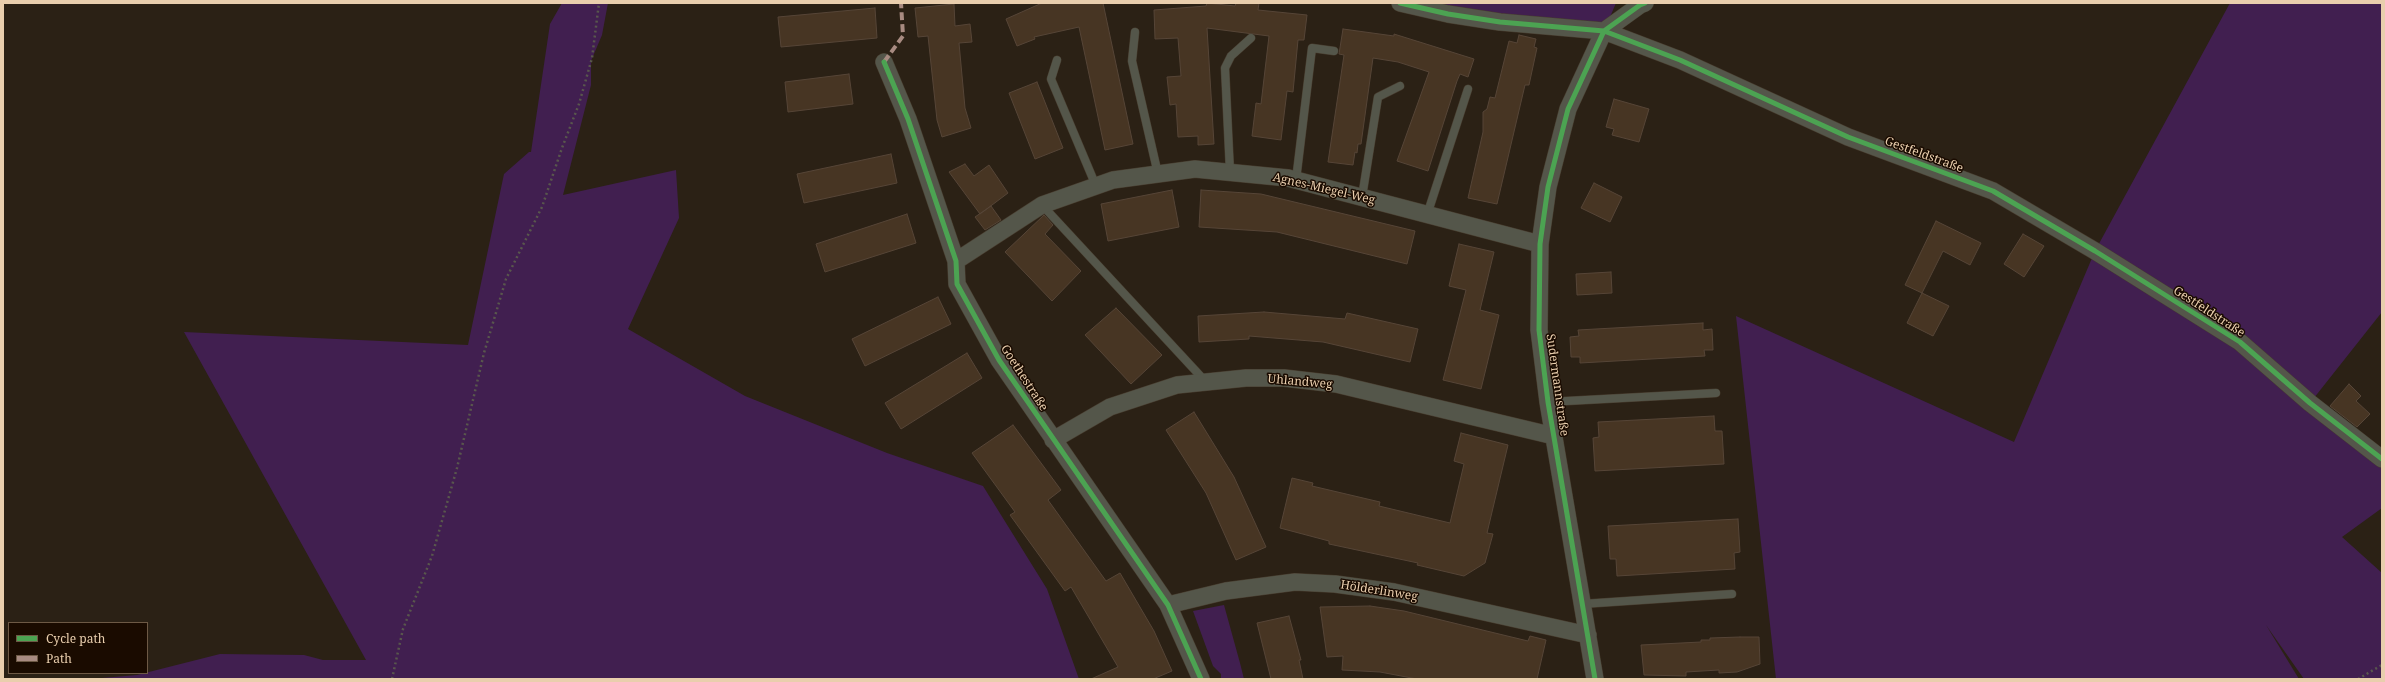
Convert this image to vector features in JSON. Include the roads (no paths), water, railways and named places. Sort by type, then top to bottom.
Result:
[{"type":"street","name":"Gestfeldstraße","points":[[1400,3],[1448,14],[1500,22],[1604,31],[1680,60],[1848,137],[1993,191],[2095,251],[2240,342],[2310,403],[2382,459]]},
{"type":"street","name":"Sudermannstraße","points":[[1595,679],[1548,402],[1539,330],[1540,244],[1548,187],[1568,109],[1604,31],[1645,3]]},
{"type":"street","name":"Goethestraße","points":[[884,62],[908,119],[956,261],[957,284],[999,360],[1168,605],[1201,679]]},
{"type":"street","name":"Agnes-Miegel-Weg","points":[[956,261],[1042,205],[1113,180],[1195,169],[1296,180],[1540,244]]},
{"type":"street","name":"Uhlandweg","points":[[1053,440],[1110,407],[1177,385],[1205,381],[1284,378],[1336,384],[1554,436]]},
{"type":"street","name":"Hölderlinweg","points":[[1168,605],[1226,592],[1295,582],[1335,584],[1394,592],[1588,635]]},
{"type":"lane","points":[[1135,32],[1132,53],[1133,66],[1158,174]]},
{"type":"lane","points":[[1230,172],[1225,68],[1231,56],[1250,38]]},
{"type":"lane","points":[[1296,180],[1312,48],[1334,51]]},
{"type":"lane","points":[[1057,60],[1051,79],[1096,186]]},
{"type":"lane","points":[[1362,198],[1378,97],[1400,86]]},
{"type":"lane","points":[[1428,215],[1468,89]]},
{"type":"lane","points":[[1042,205],[1205,381]]},
{"type":"lane","points":[[1548,402],[1716,393]]},
{"type":"lane","points":[[1582,604],[1732,594]]}]
